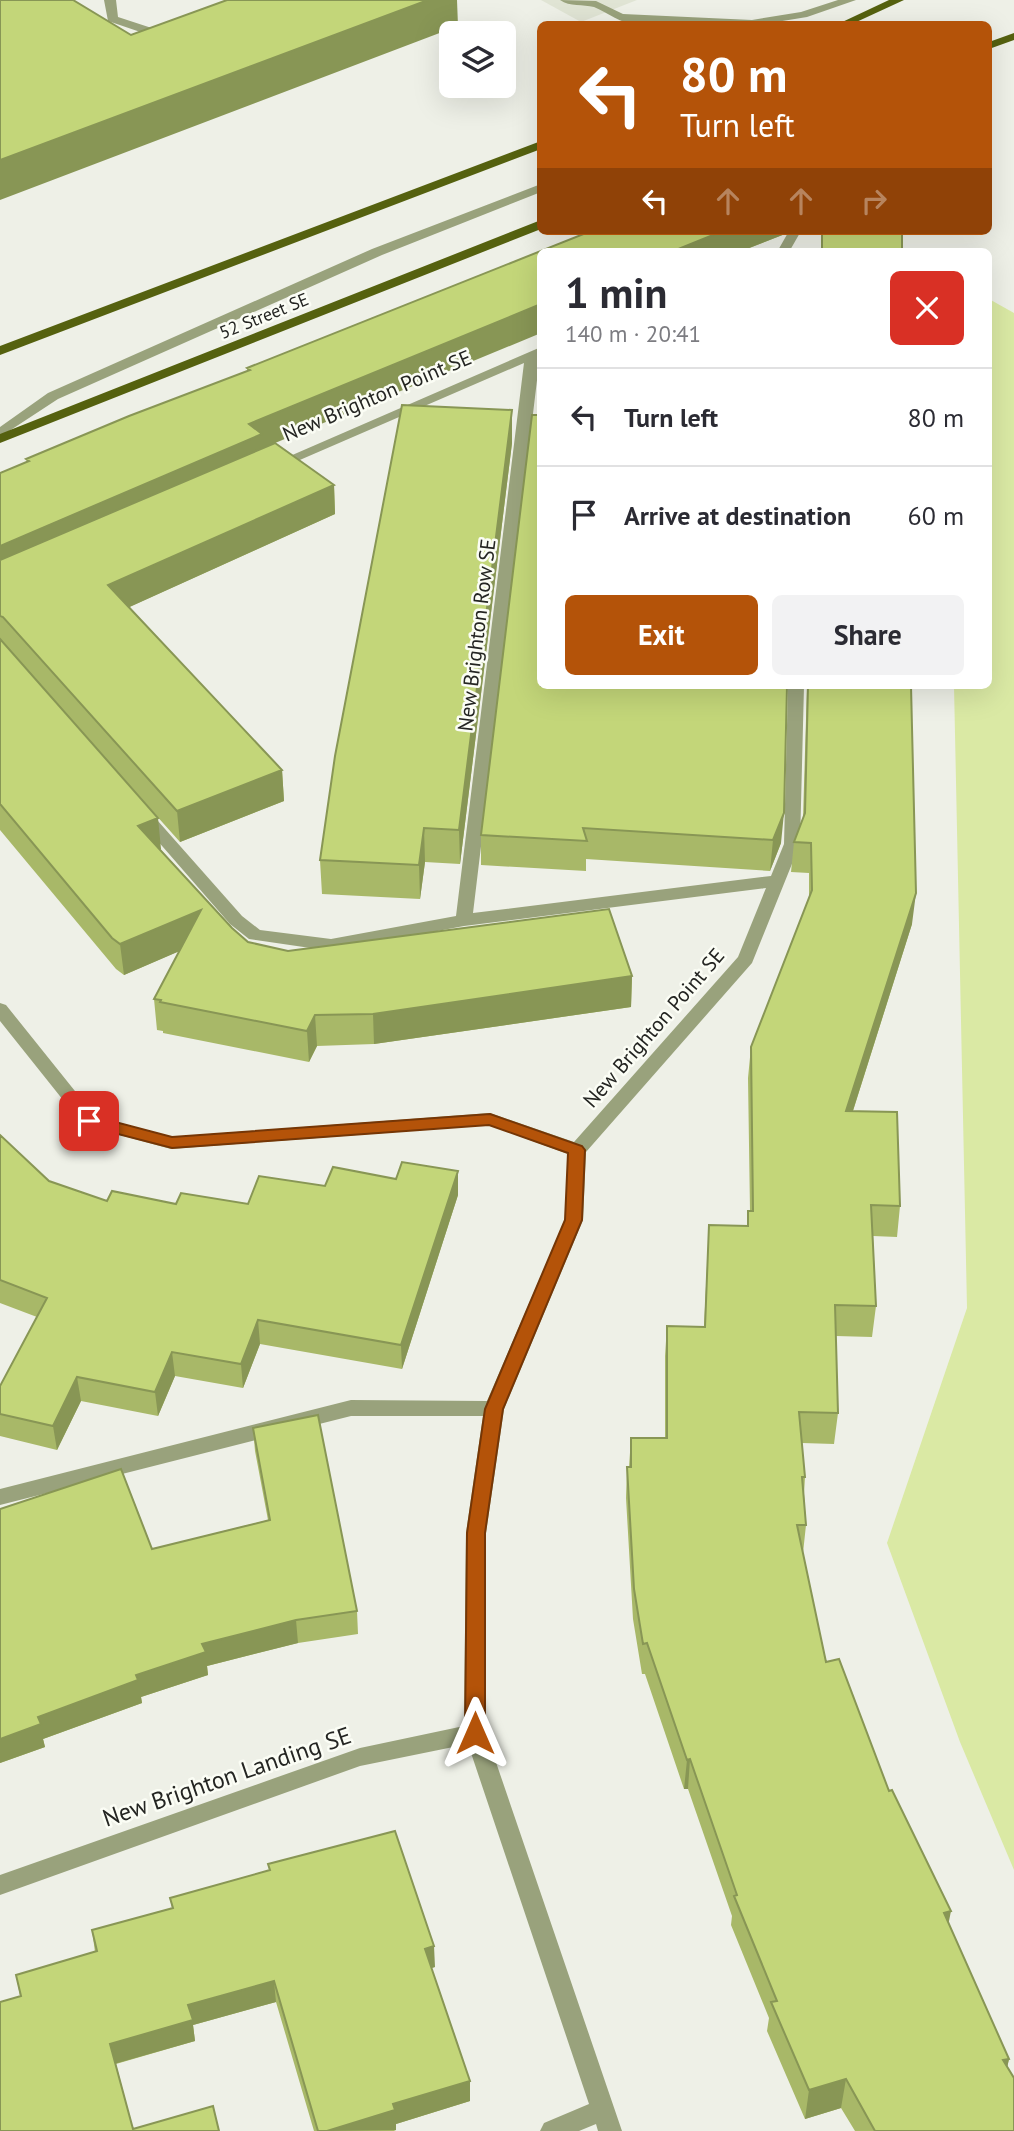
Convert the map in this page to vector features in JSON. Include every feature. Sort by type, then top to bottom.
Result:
[{"type":"main road","points":[[851,21],[898,0]]},
{"type":"main road","points":[[992,45],[1014,36]]},
{"type":"main road","points":[[0,351],[537,147]]},
{"type":"main road","name":"52 Street SE","points":[[0,439],[537,226]]},
{"type":"street","points":[[110,0],[112,19],[158,35],[180,31]]},
{"type":"street","points":[[566,0],[595,2],[629,21]]},
{"type":"street","points":[[765,21],[803,15],[849,0]]},
{"type":"street","points":[[622,17],[709,21]]},
{"type":"street","points":[[0,433],[53,396],[89,379],[377,253],[537,190]]},
{"type":"street","name":"New Brighton Point SE","points":[[254,474],[537,353]]},
{"type":"street","name":"New Brighton Row SE","points":[[464,920],[537,353]]},
{"type":"street","name":"New Brighton Point SE","points":[[577,1150],[746,959],[792,844],[796,689]]},
{"type":"street","points":[[136,807],[236,920],[255,935],[331,945],[464,920],[776,881]]},
{"type":"street","points":[[0,1009],[89,1121],[172,1143],[490,1119],[577,1150],[574,1220],[494,1409],[476,1533],[475,1733],[606,2120],[552,2131]]},
{"type":"street","points":[[0,1497],[351,1408],[494,1409]]},
{"type":"street","name":"New Brighton Landing SE","points":[[0,1885],[360,1757],[475,1733]]},
{"type":"shaded area","points":[[541,0],[637,0],[584,21]]},
{"type":"green space","points":[[992,301],[1014,313],[1014,1870],[960,1742],[887,1543],[967,1308],[954,689],[992,689]]},
{"type":"building","points":[[0,0],[73,0],[131,35],[227,0],[428,0],[0,160]]},
{"type":"building","points":[[581,235],[713,235],[681,248],[548,248]]},
{"type":"building","points":[[822,235],[902,235],[902,248],[822,248]]},
{"type":"building","points":[[537,253],[537,306],[249,424],[262,434],[0,546],[0,473],[29,461],[26,459],[129,416],[250,370],[247,368]]},
{"type":"building","points":[[402,405],[512,410],[459,830],[424,828],[419,865],[320,860],[335,756]]},
{"type":"building","points":[[532,415],[537,415],[537,689],[787,689],[784,813],[773,840],[583,828],[587,841],[481,835]]},
{"type":"building","points":[[275,443],[334,485],[108,585],[282,770],[177,811],[0,616],[0,560]]},
{"type":"building","points":[[0,639],[158,818],[138,826],[248,942],[288,951],[609,909],[632,976],[373,1014],[315,1015],[307,1031],[154,999],[201,910],[120,944],[112,938],[0,804]]},
{"type":"building","points":[[808,689],[911,689],[916,893],[846,1111],[897,1112],[900,1206],[871,1205],[876,1306],[835,1305],[838,1413],[799,1412],[806,1525],[797,1525],[826,1662],[839,1659],[889,1791],[892,1790],[951,1911],[944,1913],[1009,2059],[1003,2060],[1014,2078],[1014,2131],[875,2131],[846,2079],[809,2090],[771,2002],[777,2001],[734,1896],[737,1895],[647,1643],[643,1644],[634,1589],[627,1467],[631,1467],[631,1438],[667,1438],[667,1326],[705,1327],[709,1225],[748,1226],[748,1211],[753,1211],[751,1047],[812,890],[811,843],[794,842],[805,813]]},
{"type":"building","points":[[0,1135],[49,1181],[107,1201],[112,1191],[176,1204],[181,1193],[248,1204],[259,1176],[325,1186],[333,1167],[396,1179],[402,1162],[458,1171],[401,1345],[258,1320],[241,1364],[172,1352],[155,1392],[77,1377],[53,1426],[0,1414],[0,1386],[47,1298],[0,1280]]},
{"type":"building","points":[[318,1415],[357,1611],[296,1620],[202,1644],[206,1652],[136,1675],[138,1680],[38,1717],[41,1724],[0,1739],[0,1509],[121,1469],[152,1549],[270,1520],[253,1428]]},
{"type":"building","points":[[395,1831],[434,1946],[425,1949],[470,2081],[393,2104],[395,2110],[327,2131],[318,2131],[274,1981],[188,2005],[193,2020],[110,2044],[133,2129],[213,2106],[219,2131],[0,2131],[0,2002],[21,1996],[16,1975],[97,1951],[92,1930],[173,1908],[170,1898],[270,1870],[268,1864]]},
{"type":"route","points":[[89,1121],[172,1143],[490,1119],[577,1150],[574,1220],[494,1409],[476,1533],[475,1733]]}]
